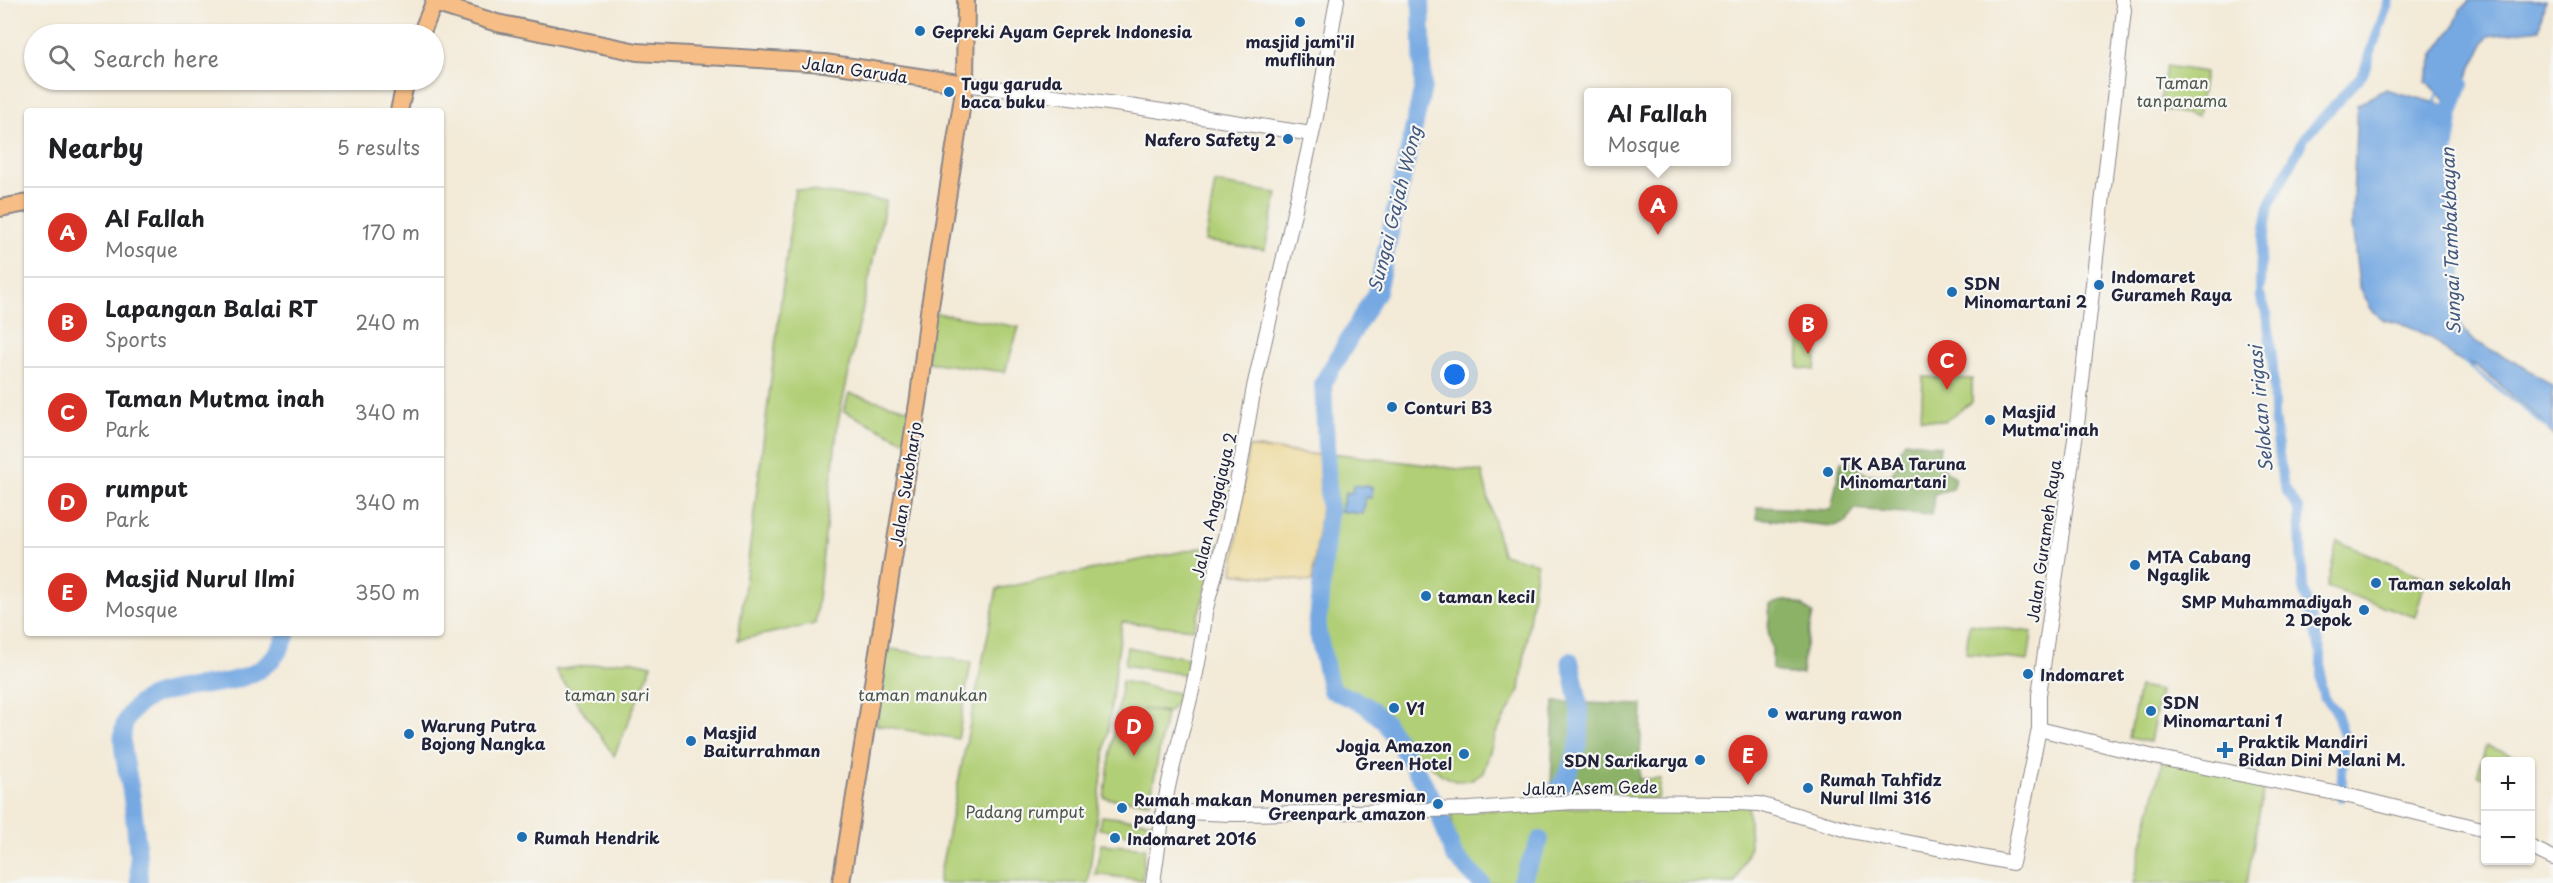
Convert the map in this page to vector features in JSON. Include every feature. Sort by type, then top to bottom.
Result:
[{"type":"main road","name":"Jalan Sukoharjo","points":[[841,883],[919,397],[929,312],[965,84],[966,0]]},
{"type":"main road","name":"Jalan Garuda","points":[[425,24],[434,3],[497,23],[637,52],[825,63],[965,84]]},
{"type":"main road","points":[[400,108],[404,90]]},
{"type":"main road","points":[[0,208],[24,204]]},
{"type":"street","name":"Jalan Anggajaya 2","points":[[1153,883],[1163,811],[1191,698],[1204,632],[1205,612],[1226,533],[1254,387],[1312,134],[1337,0]]},
{"type":"street","name":"Jalan Gurameh Raya","points":[[2012,863],[2038,729],[2039,695],[2077,425],[2124,10],[2122,0]]},
{"type":"street","name":"Jalan Garuda","points":[[965,84],[1312,134]]},
{"type":"street","points":[[2038,729],[2154,757],[2345,795],[2481,829]]},
{"type":"street","name":"Jalan Asem Gede","points":[[1163,811],[1230,814],[1432,810],[1574,802],[1759,804],[1851,831],[2012,863]]},
{"type":"street","points":[[2535,849],[2553,858]]},
{"type":"green space","name":"Taman tanpanama","points":[[2166,66],[2205,72],[2198,116],[2159,109]]},
{"type":"green space","points":[[1215,183],[1277,193],[1265,250],[1205,241]]},
{"type":"green space","points":[[795,189],[886,201],[838,422],[815,624],[738,640]]},
{"type":"green space","points":[[930,312],[1019,327],[1005,372],[927,362]]},
{"type":"green space","points":[[1800,337],[1818,339],[1815,370],[1798,368]]},
{"type":"green space","points":[[1923,377],[1972,379],[1972,402],[1945,421],[1921,419]]},
{"type":"green space","points":[[849,393],[918,412],[913,445],[844,411]]},
{"type":"green space","points":[[1905,441],[1940,446],[1941,464],[1955,477],[1952,489],[1934,494],[1932,515],[1854,509],[1846,523],[1832,526],[1757,518],[1757,507],[1831,510],[1841,461],[1860,461],[1859,469],[1868,474],[1891,475],[1895,469],[1897,455]]},
{"type":"green space","name":"taman kecil","points":[[1332,453],[1482,472],[1502,554],[1537,563],[1520,690],[1496,733],[1483,773],[1472,780],[1455,781],[1442,775],[1400,739],[1364,703],[1331,690],[1317,629]]},
{"type":"green space","name":"Taman sekolah","points":[[2337,541],[2426,578],[2415,617],[2327,587]]},
{"type":"green space","name":"Padang rumput","points":[[1219,544],[1194,629],[1122,622],[1088,883],[938,883],[997,589]]},
{"type":"green space","points":[[1788,600],[1802,605],[1813,614],[1802,674],[1788,675],[1772,669],[1772,649],[1768,630],[1770,604]]},
{"type":"green space","points":[[1969,624],[2032,632],[2028,661],[1966,653]]},
{"type":"green space","points":[[1127,647],[1188,658],[1187,675],[1125,665]]},
{"type":"green space","name":"taman manukan","points":[[885,648],[971,662],[958,739],[876,725]]},
{"type":"green space","name":"taman sari","points":[[629,660],[652,665],[614,756],[555,670]]},
{"type":"green space","points":[[1122,681],[1181,694],[1169,712],[1142,709],[1166,713],[1150,802],[1104,798]]},
{"type":"green space","points":[[2139,687],[2160,691],[2150,742],[2129,738]]},
{"type":"green space","points":[[1554,702],[1642,705],[1639,791],[1551,788]]},
{"type":"green space","points":[[2486,746],[2519,757],[2483,757]]},
{"type":"green space","points":[[2163,758],[2264,785],[2247,883],[2133,883]]},
{"type":"green space","points":[[2481,762],[2481,776],[2477,775]]},
{"type":"green space","points":[[1573,778],[1661,779],[1658,799],[1576,800]]},
{"type":"green space","points":[[1748,803],[1750,846],[1735,883],[1483,883],[1455,855],[1451,811]]},
{"type":"green space","points":[[1101,816],[1155,822],[1158,839],[1099,829]]},
{"type":"green space","points":[[1101,844],[1145,848],[1142,880],[1095,874]]},
{"type":"sand","points":[[1248,447],[1327,456],[1312,582],[1233,573]]},
{"type":"water","points":[[2470,0],[2545,0],[2539,29],[2488,36],[2452,106],[2426,82],[2434,54],[2454,26],[2461,9]]},
{"type":"water","points":[[2385,89],[2444,105],[2445,238],[2455,318],[2472,340],[2526,368],[2553,386],[2553,436],[2540,419],[2478,367],[2454,358],[2432,338],[2407,325],[2384,320],[2371,309],[2359,285],[2352,224],[2357,105]]},
{"type":"water","points":[[1353,485],[1372,487],[1372,498],[1366,497],[1363,514],[1340,511],[1346,492],[1352,493]]},
{"type":"waterway","name":"Sungai Gajah Wong","points":[[1421,0],[1423,87],[1377,291],[1323,383],[1329,510],[1317,629],[1331,690],[1364,704],[1384,721],[1436,805],[1454,856],[1481,883]]},
{"type":"waterway","name":"Selokan irigasi","points":[[2260,287],[2261,253],[2269,206],[2305,137],[2363,74],[2389,0]]},
{"type":"waterway","name":"Sungai Tambakbayan","points":[[2452,323],[2453,262],[2444,158],[2452,106],[2460,83]]},
{"type":"waterway","points":[[2435,105],[2438,88]]},
{"type":"waterway","name":"Selokan irigasi","points":[[2260,295],[2267,314],[2273,366],[2274,417],[2282,477],[2285,488],[2299,510],[2303,588],[2321,654],[2321,687],[2324,697],[2336,711],[2344,735],[2341,797]]},
{"type":"waterway","points":[[2463,361],[2553,432]]},
{"type":"waterway","points":[[139,883],[131,791],[123,747],[125,723],[138,705],[157,694],[231,681],[254,673],[274,658],[285,636]]},
{"type":"waterway","points":[[1553,796],[1573,763],[1580,732],[1578,699],[1570,661]]},
{"type":"waterway","points":[[1520,883],[1540,840]]},
{"type":"place","name":"masjid jami'il muflihun","points":[[1300,22]]},
{"type":"place","name":"Gepreki Ayam Geprek Indonesia","points":[[920,31]]},
{"type":"place","name":"Tugu garuda baca buku","points":[[949,92]]},
{"type":"place","name":"Nafero Safety 2","points":[[1288,139]]},
{"type":"place","name":"Al Fallah","points":[[1658,235]]},
{"type":"place","name":"Indomaret Gurameh Raya","points":[[2099,285]]},
{"type":"place","name":"SDN Minomartani 2","points":[[1952,292]]},
{"type":"place","name":"Lapangan Balai RT","points":[[1808,354]]},
{"type":"place","name":"Taman Mutma inah","points":[[1947,390]]},
{"type":"place","name":"Conturi B3","points":[[1392,407]]},
{"type":"place","name":"Masjid Mutma'inah","points":[[1990,420]]},
{"type":"place","name":"TK ABA Taruna Minomartani","points":[[1828,472]]},
{"type":"place","name":"MTA Cabang Ngaglik","points":[[2135,565]]},
{"type":"place","name":"Taman sekolah","points":[[2376,583]]},
{"type":"place","name":"taman kecil","points":[[1426,596]]},
{"type":"place","name":"SMP Muhammadiyah 2 Depok","points":[[2364,610]]},
{"type":"place","name":"Indomaret","points":[[2028,674]]},
{"type":"place","name":"V1","points":[[1394,708]]},
{"type":"place","name":"SDN Minomartani 1","points":[[2151,711]]},
{"type":"place","name":"warung rawon","points":[[1773,713]]},
{"type":"place","name":"Warung Putra Bojong Nangka","points":[[409,734]]},
{"type":"place","name":"Masjid Baiturrahman","points":[[691,741]]},
{"type":"place","name":"Praktik Mandiri Bidan Dini Melani M.","points":[[2225,750]]},
{"type":"place","name":"Jogja Amazon Green Hotel","points":[[1464,754]]},
{"type":"place","name":"rumput","points":[[1134,756]]},
{"type":"place","name":"SDN Sarikarya","points":[[1700,760]]},
{"type":"place","name":"Masjid Nurul Ilmi","points":[[1748,785]]},
{"type":"place","name":"Rumah Tahfidz Nurul Ilmi 316","points":[[1808,788]]},
{"type":"place","name":"Monumen peresmian Greenpark amazon","points":[[1438,804]]},
{"type":"place","name":"Rumah makan padang","points":[[1122,808]]},
{"type":"place","name":"Rumah Hendrik","points":[[522,837]]},
{"type":"place","name":"Indomaret 2016","points":[[1115,838]]}]
